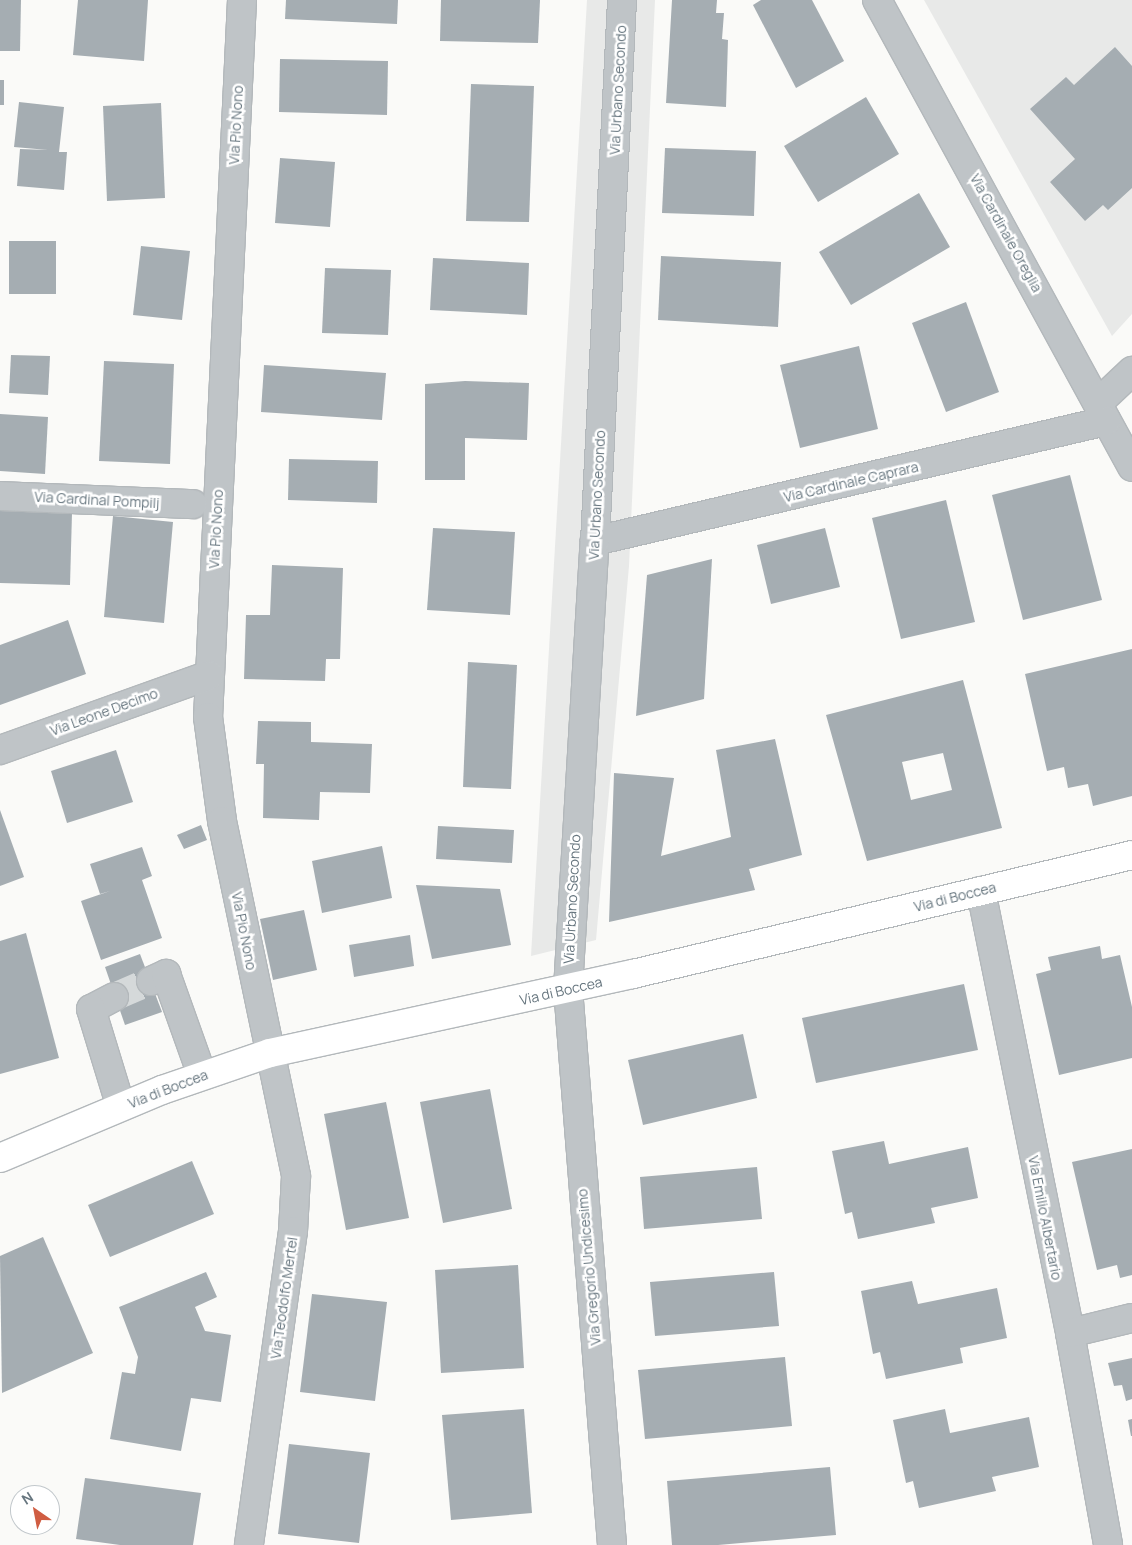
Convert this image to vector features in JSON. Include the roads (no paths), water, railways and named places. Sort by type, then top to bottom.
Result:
[{"type":"main road","name":"Via di Boccea","points":[[0,1158],[202,1075],[270,1053],[568,989],[1132,855]]},
{"type":"street","name":"Via Pio Nono","points":[[242,0],[209,675],[209,726],[222,821],[270,1053]]},
{"type":"street","name":"Via Urbano Secondo","points":[[568,989],[595,541],[622,0]]},
{"type":"street","name":"Via Cardinale Oreglia","points":[[877,0],[1132,467]]},
{"type":"street","points":[[1102,412],[1132,371]]},
{"type":"street","name":"Via Cardinale Caprara","points":[[595,541],[1102,412]]},
{"type":"street","name":"Via Cardinal Pompilj","points":[[0,496],[193,504]]},
{"type":"street","name":"Via Leone Decimo","points":[[0,750],[209,675]]},
{"type":"street","name":"Via Emilio Albertario","points":[[981,891],[1070,1333],[1108,1545]]},
{"type":"street","points":[[151,982],[166,974],[202,1075]]},
{"type":"street","name":"Via Gregorio Undicesimo","points":[[568,989],[612,1545]]},
{"type":"street","points":[[114,997],[91,1009],[121,1107]]},
{"type":"street","name":"Via Teodolfo Mertel","points":[[250,1545],[296,1200],[296,1176],[270,1053]]},
{"type":"street","points":[[1070,1333],[1132,1318]]},
{"type":"tunnel","points":[[114,997],[151,981]]}]
